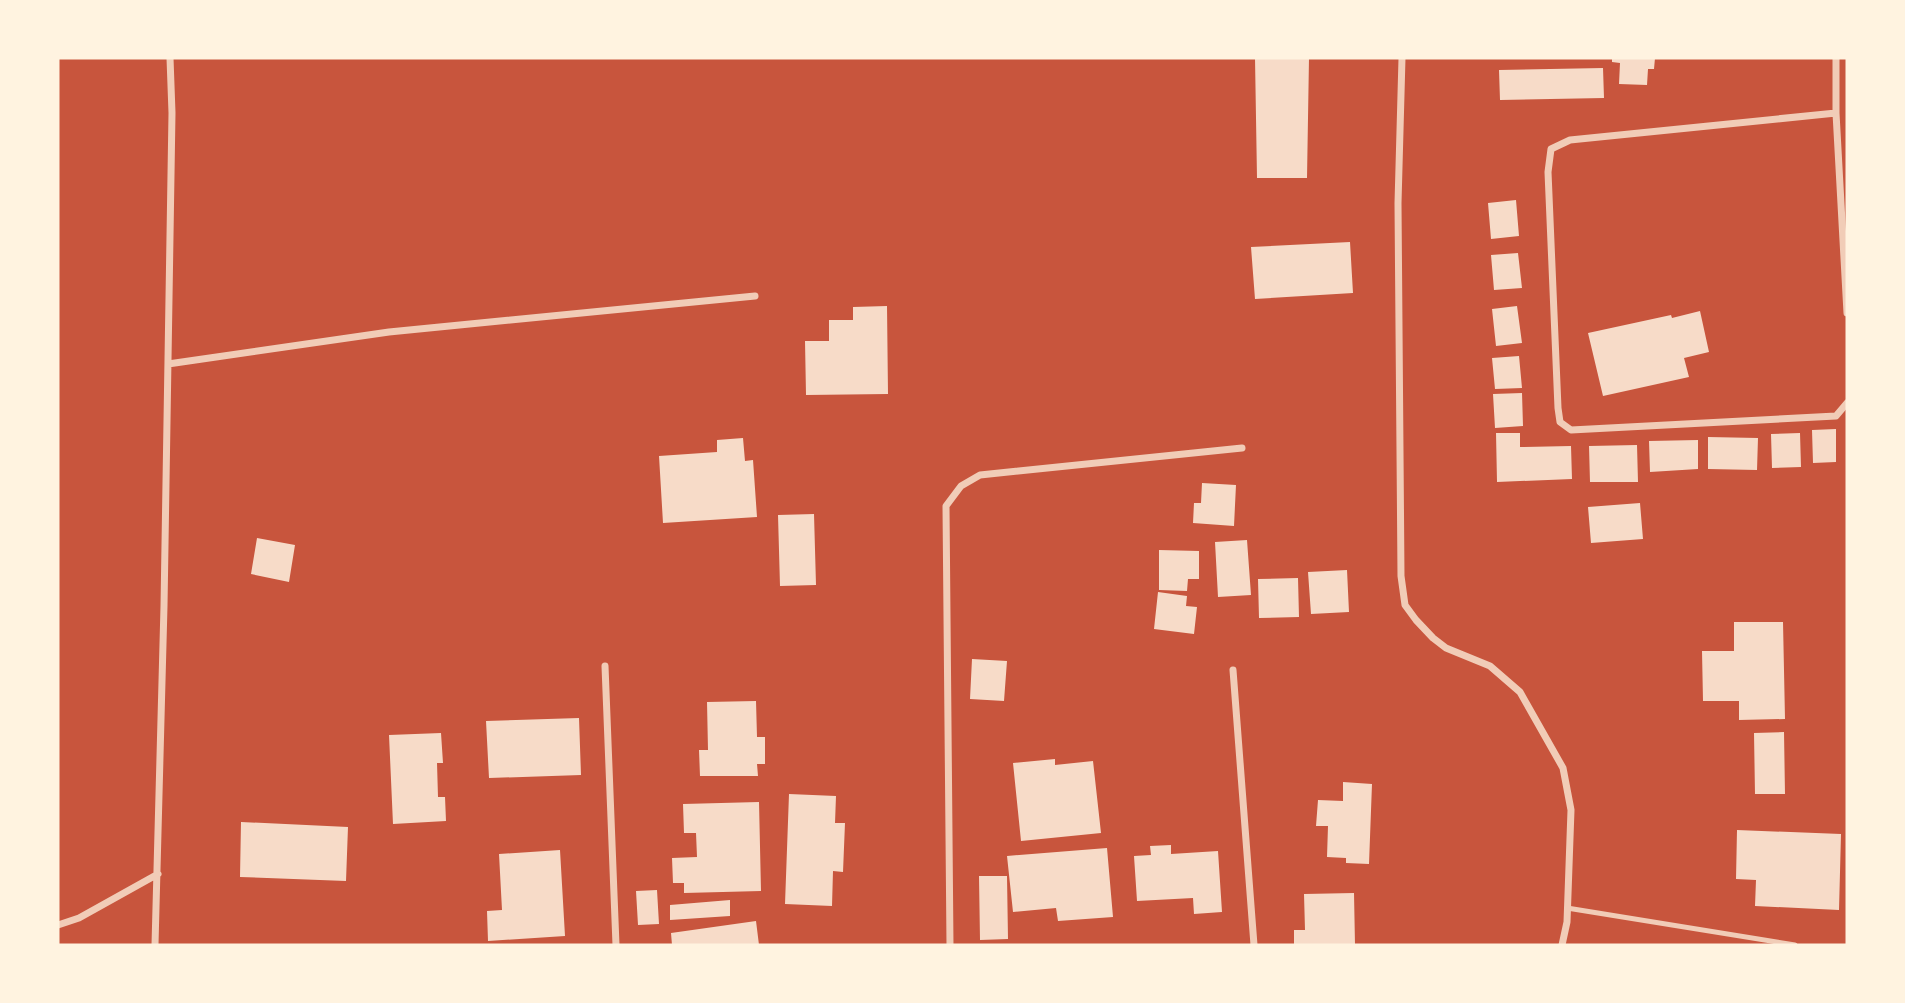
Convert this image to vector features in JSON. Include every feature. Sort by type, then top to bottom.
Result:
[{"type":"street","points":[[155,945],[164,606],[172,113],[170,58]]},
{"type":"street","points":[[1402,58],[1398,204],[1401,576],[1405,605],[1433,638],[1446,648],[1490,666],[1520,692],[1563,768],[1571,810],[1567,908],[1562,945]]},
{"type":"street","points":[[1836,58],[1836,113],[1847,313]]},
{"type":"street","points":[[1836,113],[1570,139],[1551,149],[1549,199],[1558,408],[1560,422],[1570,430],[1836,416],[1847,403]]},
{"type":"street","points":[[168,364],[389,332],[755,296]]},
{"type":"street","points":[[950,945],[946,506],[961,486],[980,475],[1242,447]]},
{"type":"street","points":[[605,666],[616,945]]},
{"type":"street","points":[[1233,670],[1254,945]]},
{"type":"street","points":[[58,925],[79,918],[158,874]]},
{"type":"lane","points":[[1567,908],[1795,945]]},
{"type":"building","points":[[1255,58],[1309,58],[1307,178],[1257,178]]},
{"type":"building","points":[[1612,58],[1655,58],[1654,69],[1648,69],[1647,85],[1619,84],[1620,63],[1612,62]]},
{"type":"building","points":[[1603,68],[1604,98],[1500,100],[1499,70]]},
{"type":"building","points":[[1516,200],[1519,236],[1491,239],[1488,203]]},
{"type":"building","points":[[1350,242],[1353,293],[1255,299],[1251,247]]},
{"type":"building","points":[[1518,253],[1522,288],[1494,290],[1491,255]]},
{"type":"building","points":[[887,306],[888,394],[806,395],[805,341],[829,341],[829,320],[853,320],[853,307]]},
{"type":"building","points":[[1517,306],[1522,343],[1496,346],[1492,309]]},
{"type":"building","points":[[1700,311],[1709,352],[1684,358],[1689,377],[1603,396],[1588,333]]},
{"type":"building","points":[[1519,356],[1522,388],[1495,389],[1492,358]]},
{"type":"building","points":[[1522,393],[1523,426],[1495,428],[1493,394]]},
{"type":"building","points":[[1836,429],[1836,462],[1813,463],[1812,430]]},
{"type":"building","points":[[1496,433],[1520,433],[1520,447],[1571,446],[1572,479],[1497,482]]},
{"type":"building","points":[[1800,433],[1801,467],[1772,468],[1771,434]]},
{"type":"building","points":[[1708,437],[1758,438],[1757,470],[1708,469]]},
{"type":"building","points":[[743,438],[745,461],[753,460],[757,517],[663,523],[659,456],[717,452],[717,440]]},
{"type":"building","points":[[1698,440],[1698,469],[1650,472],[1649,441]]},
{"type":"building","points":[[1637,445],[1638,482],[1590,482],[1589,446]]},
{"type":"building","points":[[1202,483],[1236,485],[1234,526],[1193,523],[1194,503],[1201,503]]},
{"type":"building","points":[[1640,503],[1643,539],[1591,543],[1588,507]]},
{"type":"building","points":[[814,514],[816,585],[780,586],[778,515]]},
{"type":"building","points":[[257,538],[295,545],[289,582],[251,574]]},
{"type":"building","points":[[1247,540],[1251,595],[1218,597],[1215,542]]},
{"type":"building","points":[[1159,550],[1199,551],[1199,579],[1188,579],[1187,591],[1159,590]]},
{"type":"building","points":[[1347,570],[1349,612],[1311,614],[1308,572]]},
{"type":"building","points":[[1298,578],[1299,617],[1259,618],[1258,579]]},
{"type":"building","points":[[1158,592],[1187,596],[1186,606],[1197,607],[1194,634],[1154,629]]},
{"type":"building","points":[[1734,622],[1783,622],[1785,719],[1739,720],[1739,701],[1703,701],[1702,651],[1734,651]]},
{"type":"building","points":[[972,659],[1007,661],[1004,701],[970,699]]},
{"type":"building","points":[[756,701],[757,737],[765,737],[765,764],[757,764],[758,776],[700,776],[699,750],[708,750],[707,702]]},
{"type":"building","points":[[579,718],[581,775],[489,778],[486,721]]},
{"type":"building","points":[[1784,732],[1785,794],[1755,794],[1754,733]]},
{"type":"building","points":[[441,733],[443,763],[437,763],[438,797],[445,797],[446,821],[393,824],[389,735]]},
{"type":"building","points":[[1055,759],[1055,765],[1093,761],[1101,833],[1021,841],[1013,763]]},
{"type":"building","points":[[1343,782],[1372,784],[1369,864],[1346,863],[1346,858],[1327,857],[1328,826],[1316,826],[1318,800],[1343,801]]},
{"type":"building","points":[[789,794],[836,796],[835,823],[845,823],[843,872],[833,871],[832,906],[785,904]]},
{"type":"building","points":[[759,802],[761,891],[684,893],[684,883],[673,883],[672,858],[697,857],[696,833],[684,833],[683,804]]},
{"type":"building","points":[[241,822],[348,827],[346,881],[240,877]]},
{"type":"building","points":[[1737,830],[1841,834],[1839,910],[1755,906],[1756,880],[1736,879]]},
{"type":"building","points":[[1171,845],[1171,854],[1218,851],[1222,912],[1194,914],[1193,898],[1137,901],[1134,856],[1151,855],[1150,846]]},
{"type":"building","points":[[1107,848],[1113,917],[1058,921],[1056,908],[1013,912],[1007,856]]},
{"type":"building","points":[[560,850],[565,936],[488,941],[487,911],[502,910],[499,854]]},
{"type":"building","points":[[979,876],[1007,876],[1008,939],[980,940]]},
{"type":"building","points":[[657,890],[659,924],[638,925],[636,891]]},
{"type":"building","points":[[1354,893],[1355,945],[1294,945],[1294,930],[1305,930],[1304,894]]},
{"type":"building","points":[[730,900],[730,916],[670,920],[670,905]]},
{"type":"building","points":[[756,921],[759,945],[672,945],[671,933]]}]
